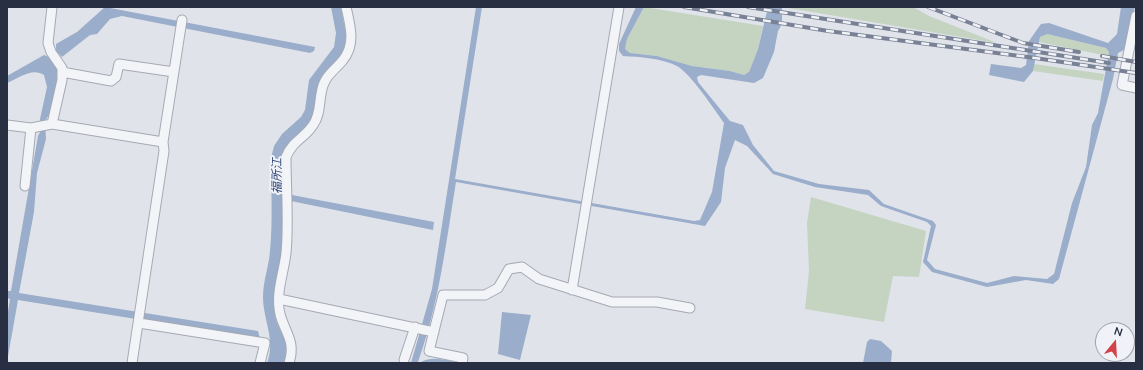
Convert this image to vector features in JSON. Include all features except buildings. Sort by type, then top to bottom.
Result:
[{"type":"street","points":[[50,125],[62,80],[62,68],[48,43],[52,7]]},
{"type":"street","points":[[289,363],[292,353],[291,338],[280,313],[279,299],[286,252],[286,158],[290,147],[313,125],[319,111],[323,85],[328,76],[344,60],[349,50],[352,34],[346,7]]},
{"type":"street","points":[[572,290],[619,7]]},
{"type":"street","points":[[1136,16],[1122,85],[1136,88]]},
{"type":"street","points":[[132,363],[141,310],[164,151],[163,142],[182,20]]},
{"type":"street","points":[[62,72],[111,81],[116,77],[119,64],[174,72]]},
{"type":"street","points":[[7,125],[34,127],[50,125],[163,142]]},
{"type":"street","points":[[25,186],[34,127]]},
{"type":"street","points":[[462,361],[429,351],[443,295],[485,295],[498,288],[509,269],[522,267],[539,279],[612,302],[657,302],[690,308]]},
{"type":"street","points":[[279,299],[434,332]]},
{"type":"street","points":[[139,323],[265,343],[260,363]]},
{"type":"street","points":[[404,360],[415,327]]},
{"type":"green space","points":[[644,7],[763,26],[758,49],[749,73],[744,75],[730,71],[692,66],[657,56],[630,53],[625,49],[627,39]]},
{"type":"green space","points":[[782,7],[913,7],[929,16],[997,43]]},
{"type":"green space","points":[[1047,34],[1106,48],[1109,52],[1108,56],[1039,42],[1040,37]]},
{"type":"green space","points":[[1034,64],[1104,74],[1103,81],[1033,71]]},
{"type":"green space","points":[[811,197],[926,231],[919,277],[893,276],[884,322],[805,309],[809,271],[807,223]]},
{"type":"water","points":[[105,7],[315,47],[314,51],[310,53],[122,16],[110,19],[97,34],[90,35],[62,57],[58,53],[52,59],[58,69],[59,79],[49,115],[45,121],[46,139],[37,173],[34,212],[19,293],[258,331],[260,339],[18,300],[7,362],[7,318],[10,299],[7,298],[7,291],[11,291],[38,136],[41,130],[40,119],[47,87],[44,75],[39,73],[35,72],[26,74],[7,83],[7,76],[44,55],[49,57],[56,50],[56,44],[77,32]]},
{"type":"water","name":"福所江","points":[[331,7],[341,7],[346,34],[346,47],[309,124],[286,149],[283,156],[283,239],[274,307],[276,321],[284,339],[287,351],[283,363],[267,363],[270,338],[263,297],[271,240],[271,158],[274,146],[282,134],[301,117],[305,110],[309,80],[334,47],[336,33]]},
{"type":"water","points":[[476,7],[482,7],[455,179],[694,221],[700,220],[712,192],[724,123],[702,92],[683,70],[671,63],[644,57],[623,56],[619,51],[619,44],[636,7],[644,7],[627,39],[625,49],[630,53],[657,56],[692,66],[730,71],[744,75],[749,72],[758,49],[768,7],[782,7],[782,24],[778,31],[774,52],[763,78],[754,83],[701,75],[697,77],[698,82],[730,121],[743,125],[753,145],[774,171],[819,184],[869,190],[884,204],[933,221],[936,225],[927,260],[935,269],[987,283],[1014,276],[1047,279],[1054,274],[1072,203],[1086,167],[1092,125],[1098,113],[1109,52],[1106,48],[1047,34],[1040,37],[1033,71],[1024,82],[989,75],[991,64],[1021,68],[1026,65],[1029,41],[1041,24],[1049,23],[1108,43],[1117,34],[1121,7],[1135,7],[1124,50],[1118,53],[1113,79],[1059,279],[1053,284],[1026,280],[987,287],[932,272],[923,262],[931,226],[927,222],[881,206],[868,195],[815,187],[773,174],[747,146],[735,140],[725,168],[721,202],[705,226],[456,182],[437,296],[418,362],[420,363],[411,363],[432,289]]},
{"type":"water","points":[[292,195],[434,222],[433,230],[291,201]]},
{"type":"water","points":[[502,312],[531,315],[520,360],[498,354]]},
{"type":"water","points":[[870,339],[881,341],[892,351],[891,363],[863,363],[867,342]]},
{"type":"water","points":[[428,359],[433,359],[459,363],[420,363]]},
{"type":"railway","points":[[684,7],[828,31],[1035,58],[1136,73]]},
{"type":"railway","points":[[748,7],[1109,63]]},
{"type":"railway","points":[[928,7],[1023,43],[1079,52]]},
{"type":"railway","points":[[1102,56],[1136,62]]}]
